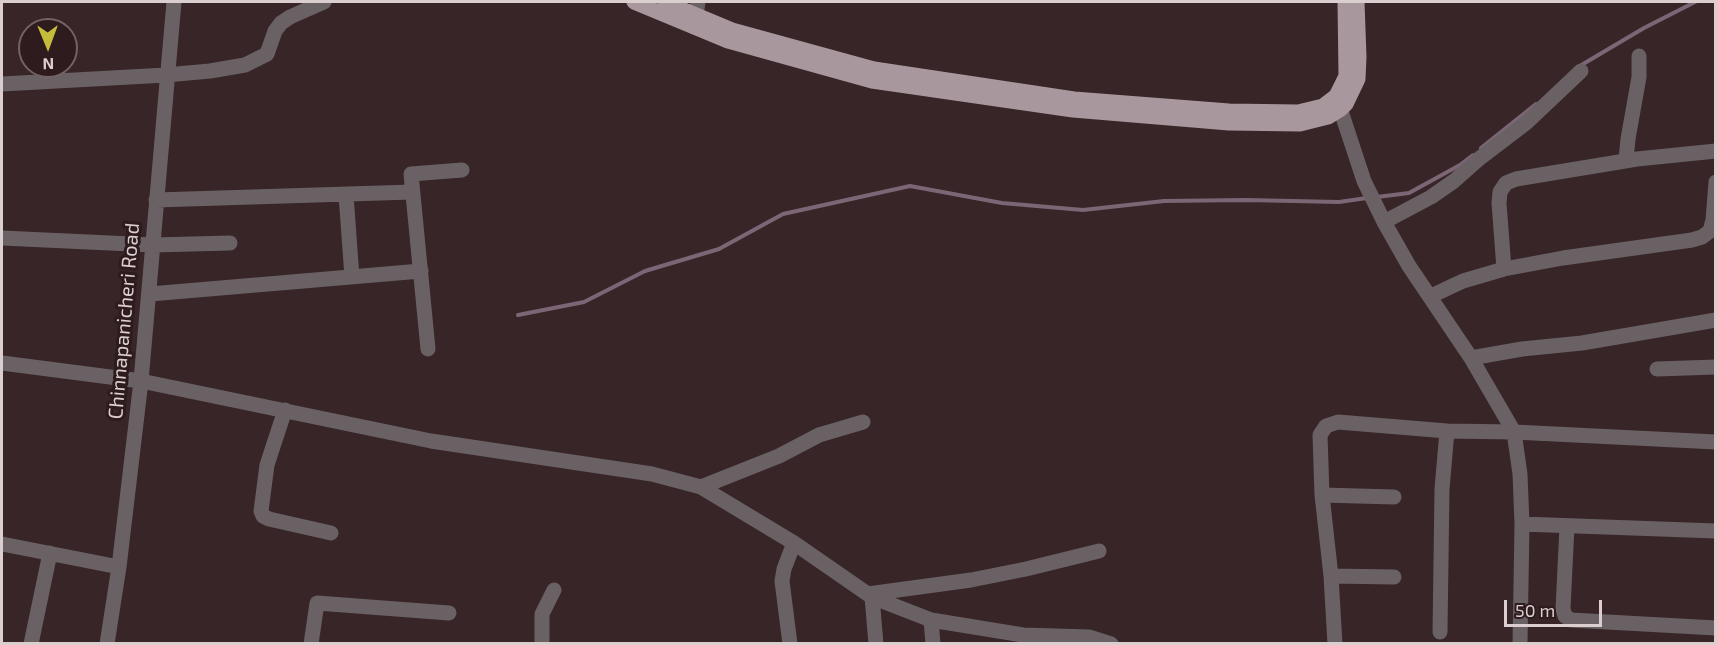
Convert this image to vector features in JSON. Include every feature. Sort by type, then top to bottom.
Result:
[{"type":"main road","points":[[634,2],[728,41],[868,80],[1073,110],[1228,123],[1300,124],[1328,117],[1339,103],[1346,76],[1345,2]]},
{"type":"main road","points":[[664,2],[697,8],[732,30],[874,69],[1074,99],[1229,111],[1298,112],[1339,103],[1346,104],[1358,79],[1356,2]]},
{"type":"street","name":"Chinnapanicheri Road","points":[[107,644],[119,567],[141,381],[174,2]]},
{"type":"street","points":[[2,84],[166,75],[245,65],[263,58],[271,48],[275,31],[281,23],[290,16],[324,2]]},
{"type":"street","points":[[1626,160],[1639,77],[1639,56]]},
{"type":"street","points":[[1384,222],[1431,197],[1454,181],[1526,123],[1581,71]]},
{"type":"street","points":[[1339,103],[1364,180],[1384,222],[1409,266],[1471,358],[1514,432],[1520,474],[1522,524],[1520,644]]},
{"type":"street","points":[[1504,269],[1499,203],[1500,192],[1506,183],[1516,179],[1626,160],[1716,151]]},
{"type":"street","points":[[428,349],[411,174],[462,170]]},
{"type":"street","points":[[1431,296],[1463,281],[1504,269],[1702,237],[1710,231],[1713,220],[1716,182]]},
{"type":"street","points":[[156,200],[412,192]]},
{"type":"street","points":[[346,195],[352,276]]},
{"type":"street","points":[[2,238],[153,245],[230,243]]},
{"type":"street","points":[[150,294],[421,271]]},
{"type":"street","points":[[1471,358],[1522,349],[1582,343],[1716,320]]},
{"type":"street","points":[[2,363],[141,381],[431,441],[652,474],[701,488],[794,543],[870,596],[931,620],[1022,639],[1089,638],[1110,644]]},
{"type":"street","points":[[1656,369],[1716,367]]},
{"type":"street","points":[[285,410],[267,465],[261,511],[263,516],[269,519],[331,533]]},
{"type":"street","points":[[701,488],[779,456],[819,435],[863,422]]},
{"type":"street","points":[[1335,644],[1331,576],[1322,495],[1320,435],[1326,426],[1338,422],[1447,431],[1716,442]]},
{"type":"street","points":[[1440,632],[1442,489],[1447,431]]},
{"type":"street","points":[[1322,495],[1394,497]]},
{"type":"street","points":[[1522,524],[1716,531]]},
{"type":"street","points":[[1568,526],[1563,609],[1565,616],[1571,620],[1716,628]]},
{"type":"street","points":[[790,644],[782,581],[794,543]]},
{"type":"street","points":[[2,544],[119,567]]},
{"type":"street","points":[[870,596],[971,580],[1099,551]]},
{"type":"street","points":[[31,644],[50,553]]},
{"type":"street","points":[[1331,576],[1394,577]]},
{"type":"street","points":[[542,644],[542,614],[554,590]]},
{"type":"street","points":[[870,596],[876,644]]},
{"type":"street","points":[[311,644],[317,603],[449,613]]},
{"type":"street","points":[[931,620],[933,644]]},
{"type":"waterway","points":[[1578,67],[1644,28],[1695,2]]},
{"type":"waterway","points":[[1481,148],[1536,104]]},
{"type":"waterway","points":[[1377,197],[1409,193],[1460,165],[1473,155]]},
{"type":"waterway","points":[[518,315],[584,302],[645,271],[719,249],[783,214],[910,186],[1002,203],[1083,210],[1164,201],[1339,202],[1367,198]]}]
